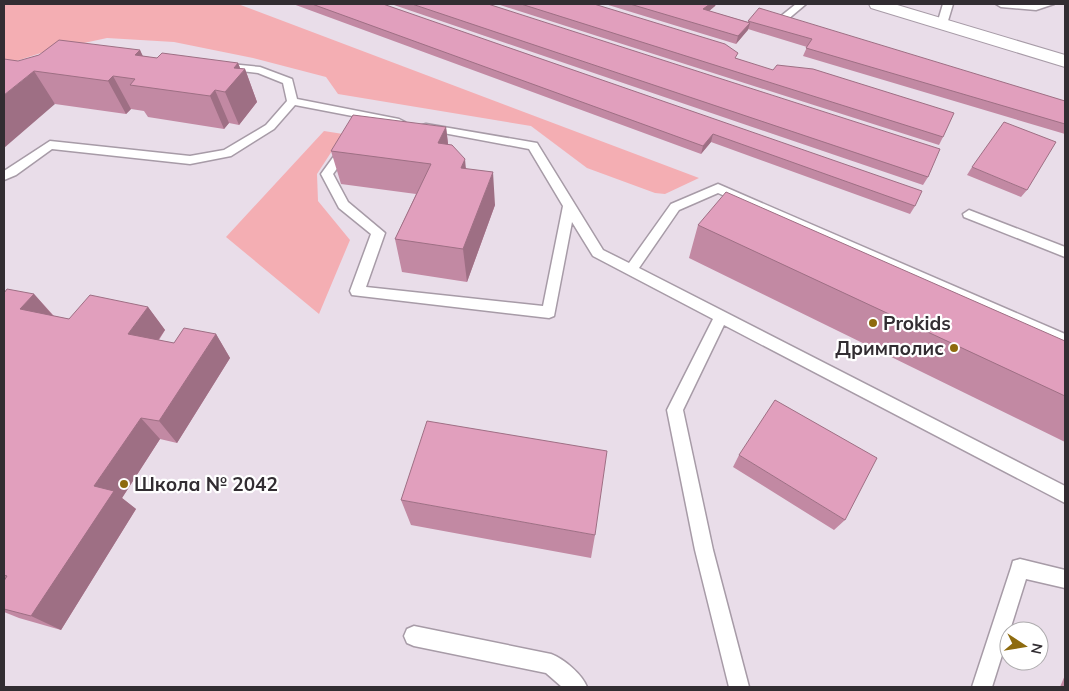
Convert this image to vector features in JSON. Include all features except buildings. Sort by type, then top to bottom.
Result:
[{"type":"street","points":[[877,4],[1065,61]]},
{"type":"lane","points":[[784,18],[801,4]]},
{"type":"lane","points":[[942,24],[948,4]]},
{"type":"lane","points":[[1001,4],[1036,7],[1049,4]]},
{"type":"lane","points":[[213,65],[260,70],[288,81],[292,101]]},
{"type":"lane","points":[[292,101],[369,117],[533,146],[598,253],[1065,495]]},
{"type":"lane","points":[[4,176],[50,145],[190,160],[227,153],[270,127],[292,101]]},
{"type":"lane","points":[[369,117],[327,174],[343,205],[378,233],[357,291],[549,312],[569,206]]},
{"type":"lane","points":[[631,270],[675,207],[718,188],[1065,340]]},
{"type":"lane","points":[[969,214],[1065,252]]},
{"type":"lane","points":[[721,317],[675,410],[704,550],[739,687]]},
{"type":"lane","points":[[982,687],[1020,568],[1065,579]]},
{"type":"lane","points":[[414,636],[551,664],[577,687]]},
{"type":"shaded area","points":[[4,4],[238,4],[699,178],[665,194],[655,193],[587,168],[531,126],[338,94],[326,77],[253,58],[174,42],[107,38],[47,51],[4,65]]},
{"type":"shaded area","points":[[324,131],[343,134],[317,174],[318,201],[350,240],[319,314],[226,237]]},
{"type":"place","name":"Prokids","points":[[873,323]]},
{"type":"place","name":"Дримполис","points":[[954,348]]},
{"type":"place","name":"Школа № 2042","points":[[124,484]]}]
